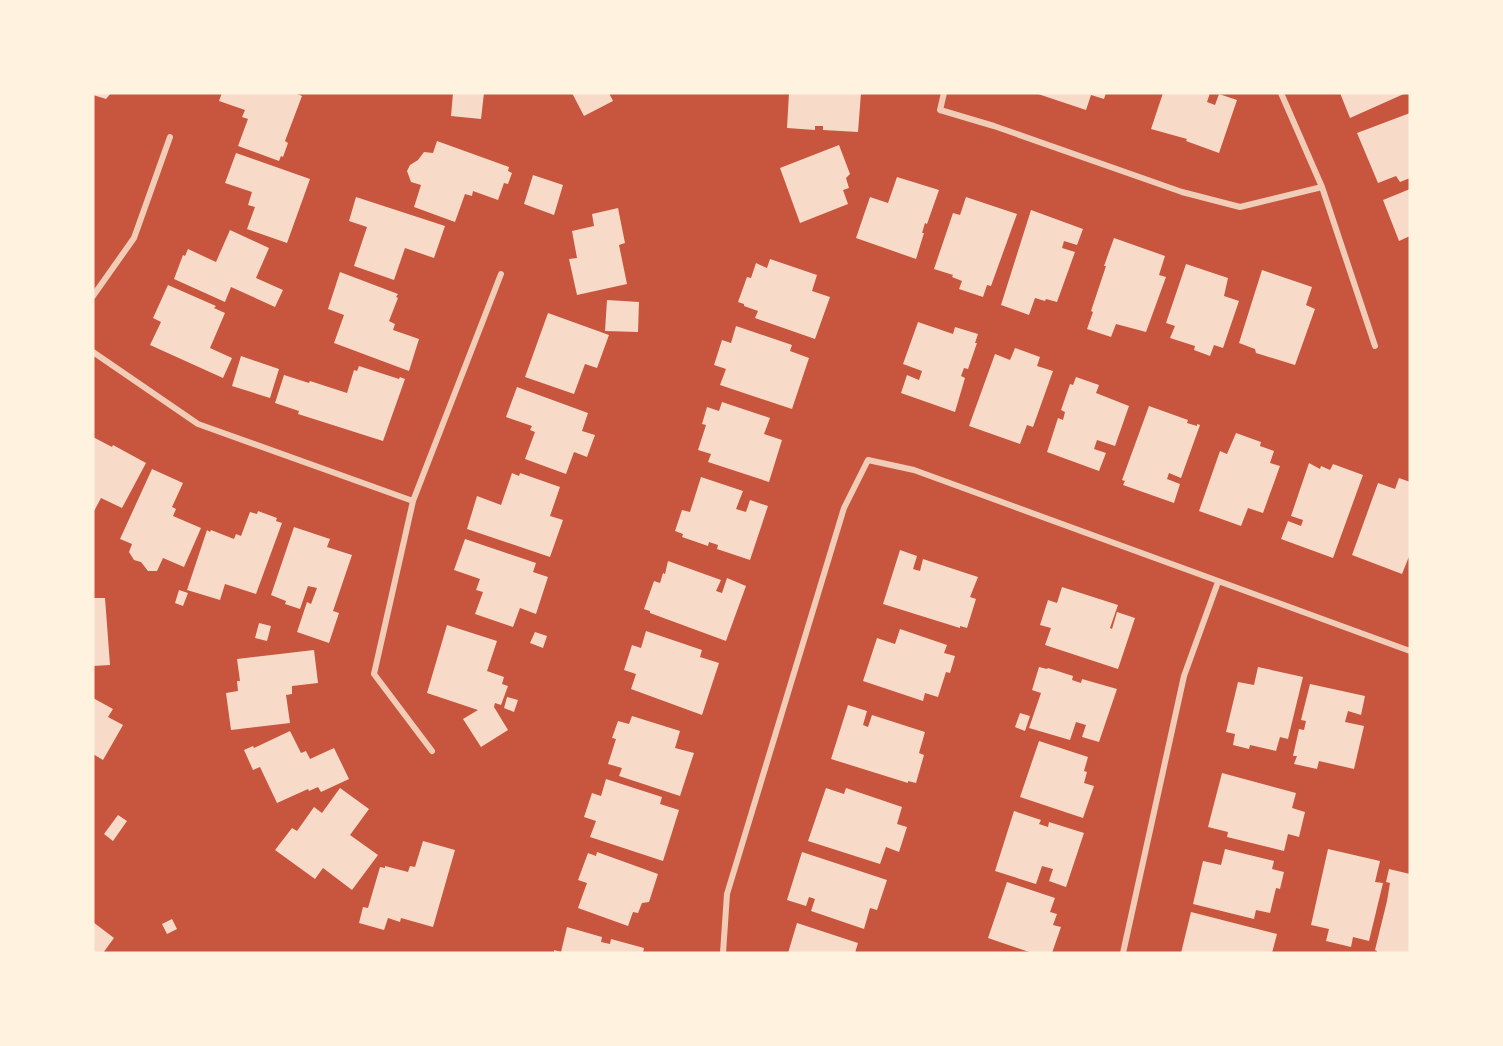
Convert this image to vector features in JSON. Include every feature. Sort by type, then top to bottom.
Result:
[{"type":"street","points":[[944,93],[940,110],[994,126],[1182,192],[1240,207],[1322,187]]},
{"type":"street","points":[[1281,93],[1322,187],[1375,346]]},
{"type":"street","points":[[93,296],[134,237],[170,136]]},
{"type":"street","points":[[432,751],[374,674],[413,501],[501,274]]},
{"type":"street","points":[[93,352],[198,424],[413,501]]},
{"type":"street","points":[[723,953],[727,894],[844,508],[868,460],[914,470],[1410,651]]},
{"type":"street","points":[[1123,953],[1184,676],[1218,582]]},
{"type":"building","points":[[93,93],[111,93],[106,99],[93,95]]},
{"type":"building","points":[[222,93],[295,93],[302,96],[285,141],[288,143],[279,161],[238,146],[248,119],[242,117],[245,110],[219,101]]},
{"type":"building","points":[[453,93],[484,93],[481,119],[451,116]]},
{"type":"building","points":[[572,93],[609,93],[613,101],[584,116]]},
{"type":"building","points":[[789,93],[861,93],[858,132],[823,130],[823,126],[815,126],[815,130],[787,128]]},
{"type":"building","points":[[1035,93],[1106,93],[1104,99],[1091,95],[1086,110]]},
{"type":"building","points":[[1163,93],[1210,93],[1207,102],[1215,105],[1219,94],[1237,100],[1219,153],[1186,141],[1187,139],[1151,129]]},
{"type":"building","points":[[1340,93],[1406,93],[1350,118]]},
{"type":"building","points":[[1410,113],[1410,178],[1400,182],[1396,176],[1378,183],[1357,133]]},
{"type":"building","points":[[437,141],[509,167],[508,171],[512,173],[508,184],[504,183],[498,200],[473,191],[472,196],[465,194],[455,222],[414,207],[421,185],[411,182],[407,171],[424,152],[433,153]]},
{"type":"building","points":[[839,145],[850,174],[846,178],[849,188],[843,190],[848,204],[800,223],[780,168]]},
{"type":"building","points":[[236,153],[310,179],[287,243],[247,229],[255,207],[248,205],[252,192],[225,183]]},
{"type":"building","points":[[533,175],[563,185],[554,215],[524,204]]},
{"type":"building","points":[[897,177],[939,190],[927,224],[925,223],[916,259],[856,238],[870,197],[888,203]]},
{"type":"building","points":[[1410,189],[1410,236],[1399,241],[1383,200]]},
{"type":"building","points":[[356,197],[445,226],[434,258],[405,248],[394,280],[354,266],[367,227],[349,221]]},
{"type":"building","points":[[966,197],[1017,214],[991,286],[987,285],[983,297],[959,289],[962,281],[952,277],[953,275],[934,269],[953,213],[960,215]]},
{"type":"building","points":[[618,208],[625,243],[619,245],[627,284],[577,295],[569,259],[577,258],[572,231],[594,226],[592,214]]},
{"type":"building","points":[[1031,210],[1083,229],[1077,245],[1064,241],[1062,248],[1075,252],[1057,302],[1035,298],[1029,315],[1001,305]]},
{"type":"building","points":[[230,230],[269,248],[256,278],[283,290],[275,307],[231,287],[225,302],[174,279],[183,255],[185,256],[188,249],[216,262]]},
{"type":"building","points":[[1114,238],[1165,256],[1159,275],[1166,277],[1146,332],[1116,324],[1111,337],[1087,329]]},
{"type":"building","points":[[770,259],[817,275],[812,291],[830,297],[815,339],[755,318],[758,311],[738,302],[747,277],[751,278],[756,263],[767,268]]},
{"type":"building","points":[[1186,264],[1228,278],[1224,296],[1239,301],[1223,348],[1214,345],[1210,356],[1194,350],[1195,346],[1170,338],[1175,326],[1166,323]]},
{"type":"building","points":[[1262,270],[1312,287],[1306,305],[1315,309],[1295,365],[1256,353],[1255,349],[1239,343]]},
{"type":"building","points":[[340,272],[398,294],[389,321],[395,324],[393,330],[419,339],[409,371],[334,343],[344,315],[328,309]]},
{"type":"building","points":[[168,285],[216,306],[214,308],[225,313],[210,348],[232,358],[223,378],[150,345],[161,322],[153,318]]},
{"type":"building","points":[[607,300],[639,302],[638,332],[605,331]]},
{"type":"building","points":[[548,313],[609,335],[597,368],[585,364],[574,394],[525,377]]},
{"type":"building","points":[[918,322],[953,334],[955,327],[978,334],[968,369],[964,368],[961,376],[965,378],[955,412],[901,393],[907,375],[919,380],[922,371],[903,364]]},
{"type":"building","points":[[736,326],[792,345],[790,351],[809,358],[792,409],[720,385],[726,369],[714,365],[722,340],[731,343]]},
{"type":"building","points":[[1015,348],[1040,357],[1037,366],[1053,371],[1033,427],[1027,425],[1020,444],[969,426],[995,354],[1010,360]]},
{"type":"building","points":[[241,356],[279,369],[270,398],[232,386]]},
{"type":"building","points":[[359,366],[405,379],[383,441],[298,414],[299,411],[275,403],[284,375],[347,393],[354,370],[357,371]]},
{"type":"building","points":[[1076,377],[1099,385],[1096,393],[1129,406],[1115,446],[1097,440],[1094,449],[1106,453],[1099,471],[1047,452],[1058,418],[1063,420],[1065,412],[1061,410],[1070,384],[1073,385]]},
{"type":"building","points":[[517,387],[588,413],[582,431],[595,435],[587,457],[574,452],[566,474],[525,459],[535,432],[530,430],[532,426],[506,417]]},
{"type":"building","points":[[722,402],[770,418],[764,434],[782,440],[769,482],[708,462],[711,454],[698,450],[706,425],[702,424],[707,407],[719,411]]},
{"type":"building","points":[[1149,406],[1188,420],[1187,423],[1200,425],[1181,478],[1169,473],[1167,479],[1180,484],[1174,503],[1123,485],[1125,481],[1122,480]]},
{"type":"building","points":[[1236,433],[1261,442],[1260,446],[1274,451],[1270,463],[1280,466],[1263,513],[1248,508],[1241,526],[1199,511],[1220,451],[1227,454]]},
{"type":"building","points":[[93,437],[146,463],[122,508],[101,498],[93,513]]},
{"type":"building","points":[[1309,463],[1320,469],[1321,466],[1330,470],[1333,464],[1363,475],[1333,558],[1281,539],[1288,521],[1301,526],[1303,520],[1291,516]]},
{"type":"building","points":[[152,469],[183,483],[172,507],[176,509],[173,516],[201,528],[184,567],[163,558],[157,571],[148,571],[141,562],[134,560],[129,552],[132,544],[120,539]]},
{"type":"building","points":[[512,473],[519,476],[520,473],[560,487],[550,516],[563,520],[550,557],[467,529],[477,496],[501,505]]},
{"type":"building","points":[[701,477],[743,491],[736,509],[746,512],[750,500],[768,506],[750,560],[717,549],[718,545],[709,542],[708,546],[682,537],[683,534],[675,531],[682,510],[690,512]]},
{"type":"building","points":[[1399,478],[1410,482],[1410,554],[1402,574],[1352,555],[1378,483],[1395,489]]},
{"type":"building","points":[[258,511],[277,518],[276,521],[282,523],[256,594],[225,584],[220,600],[187,590],[207,530],[234,539],[236,534],[241,536],[250,512],[257,514]]},
{"type":"building","points":[[294,527],[330,539],[327,547],[352,555],[333,611],[339,613],[329,643],[297,632],[307,602],[311,604],[317,588],[308,586],[300,609],[285,604],[286,601],[271,595]]},
{"type":"building","points":[[465,539],[536,563],[533,572],[548,577],[536,614],[520,608],[513,627],[475,614],[483,592],[476,590],[480,579],[454,570]]},
{"type":"building","points":[[900,550],[917,556],[913,569],[920,571],[923,559],[978,577],[970,597],[976,599],[967,628],[960,626],[960,628],[883,604]]},
{"type":"building","points":[[668,561],[721,580],[716,591],[722,593],[727,578],[746,586],[726,641],[644,609],[654,581],[660,583]]},
{"type":"building","points":[[1062,587],[1118,605],[1110,628],[1112,629],[1117,612],[1135,618],[1118,669],[1045,645],[1051,628],[1040,625],[1048,600],[1057,603]]},
{"type":"building","points":[[179,590],[188,593],[183,606],[175,603]]},
{"type":"building","points":[[93,598],[105,598],[110,665],[93,666]]},
{"type":"building","points":[[259,623],[271,626],[267,641],[255,638]]},
{"type":"building","points":[[447,625],[497,641],[487,671],[504,677],[502,684],[508,686],[501,705],[495,703],[494,707],[508,730],[481,747],[463,719],[478,710],[427,693]]},
{"type":"building","points":[[900,629],[947,645],[944,653],[955,656],[950,673],[946,672],[938,697],[925,693],[923,701],[863,681],[877,638],[895,644]]},
{"type":"building","points":[[646,631],[702,650],[700,657],[719,663],[702,715],[631,689],[636,674],[624,670],[632,645],[641,648]]},
{"type":"building","points":[[535,632],[547,636],[543,648],[530,643]]},
{"type":"building","points":[[314,650],[318,683],[292,686],[292,694],[286,695],[290,723],[231,730],[226,693],[238,691],[237,681],[240,681],[237,659]]},
{"type":"building","points":[[1039,667],[1073,676],[1072,680],[1081,683],[1082,679],[1117,689],[1099,742],[1082,737],[1086,725],[1076,722],[1070,740],[1029,728],[1041,693],[1032,690]]},
{"type":"building","points":[[1258,667],[1303,677],[1288,739],[1280,737],[1276,751],[1250,745],[1249,749],[1233,745],[1235,734],[1226,732],[1238,682],[1254,685]]},
{"type":"building","points":[[1310,684],[1365,696],[1361,715],[1348,711],[1345,722],[1364,726],[1354,769],[1319,761],[1317,769],[1294,764],[1297,756],[1293,756],[1299,729],[1304,730],[1306,721],[1301,720]]},
{"type":"building","points":[[507,697],[518,700],[514,712],[504,708]]},
{"type":"building","points":[[93,698],[113,709],[108,717],[123,725],[103,760],[93,754]]},
{"type":"building","points":[[848,705],[867,711],[863,725],[868,727],[872,715],[925,732],[919,753],[924,755],[916,783],[908,781],[908,783],[831,759]]},
{"type":"building","points":[[1020,713],[1030,716],[1025,731],[1015,727]]},
{"type":"building","points":[[632,716],[680,731],[675,748],[694,753],[680,796],[619,776],[622,768],[608,764],[616,739],[612,738],[618,721],[629,724]]},
{"type":"building","points":[[290,731],[301,753],[306,751],[310,759],[334,748],[349,779],[321,792],[318,787],[309,791],[308,789],[277,803],[260,767],[253,770],[244,750],[253,746],[254,748]]},
{"type":"building","points":[[1039,741],[1088,757],[1084,771],[1087,772],[1084,783],[1094,786],[1083,818],[1020,797]]},
{"type":"building","points":[[1222,773],[1296,793],[1292,808],[1305,812],[1299,837],[1288,834],[1284,851],[1227,837],[1228,832],[1208,827]]},
{"type":"building","points":[[606,779],[662,797],[660,804],[679,810],[663,861],[590,837],[596,821],[584,817],[592,793],[601,796]]},
{"type":"building","points":[[340,788],[369,809],[350,835],[378,855],[352,890],[323,868],[315,879],[275,850],[292,828],[297,831],[314,807],[322,813]]},
{"type":"building","points":[[826,788],[844,794],[846,788],[902,807],[897,824],[907,827],[899,852],[886,847],[880,864],[808,841]]},
{"type":"building","points":[[1014,811],[1041,820],[1039,824],[1048,827],[1049,822],[1084,833],[1066,887],[1049,881],[1053,869],[1042,866],[1036,884],[995,871]]},
{"type":"building","points":[[118,815],[127,821],[113,841],[104,834]]},
{"type":"building","points":[[423,841],[455,850],[433,927],[401,918],[400,922],[388,918],[384,930],[359,923],[363,907],[368,908],[380,867],[385,868],[385,866],[408,872],[410,866],[415,867]]},
{"type":"building","points":[[1225,849],[1274,861],[1272,869],[1284,872],[1280,889],[1276,888],[1270,913],[1256,910],[1254,919],[1193,904],[1203,861],[1221,865]]},
{"type":"building","points":[[1328,849],[1380,861],[1375,882],[1383,883],[1369,941],[1353,937],[1351,947],[1326,941],[1329,929],[1311,925]]},
{"type":"building","points":[[597,852],[658,874],[649,902],[642,903],[638,913],[633,912],[628,926],[578,908],[587,883],[578,880],[588,853],[596,856]]},
{"type":"building","points":[[802,852],[887,880],[877,910],[870,908],[864,929],[811,911],[815,899],[809,897],[806,906],[787,900]]},
{"type":"building","points":[[1389,869],[1410,874],[1410,953],[1377,953],[1375,950],[1387,901],[1390,883],[1386,882]]},
{"type":"building","points":[[1007,882],[1055,898],[1050,912],[1057,914],[1053,925],[1061,927],[1052,953],[1032,953],[988,938]]},
{"type":"building","points":[[1191,912],[1277,934],[1272,953],[1181,953]]},
{"type":"building","points":[[172,919],[177,929],[167,934],[162,924]]},
{"type":"building","points":[[93,922],[114,938],[103,953],[93,953]]},
{"type":"building","points":[[797,923],[858,943],[855,953],[788,953]]},
{"type":"building","points":[[567,927],[602,937],[601,942],[610,944],[611,939],[644,948],[643,953],[554,953],[554,950],[561,952]]}]
